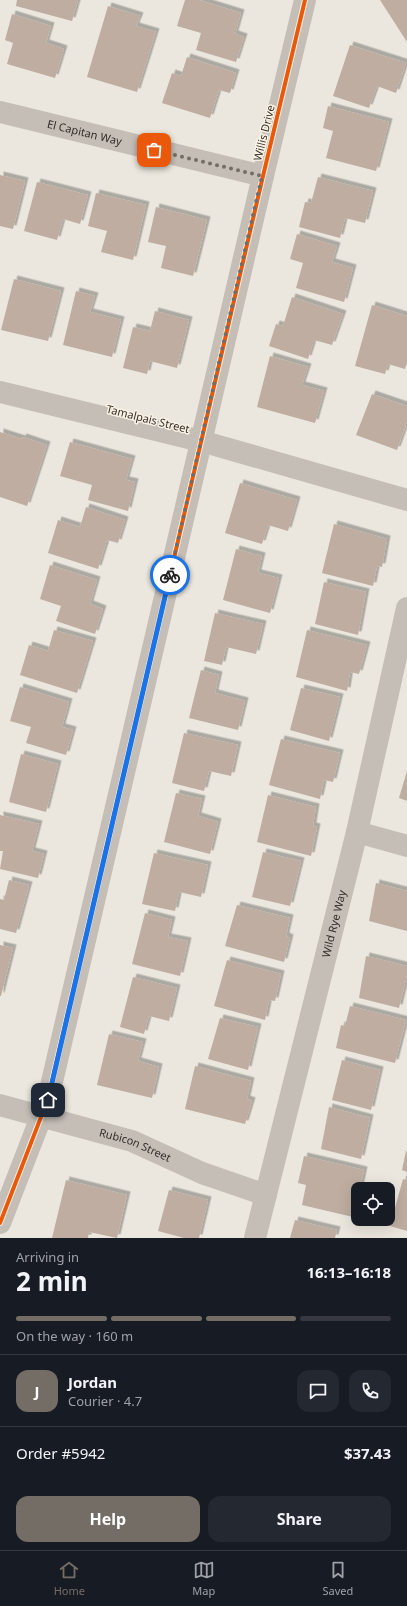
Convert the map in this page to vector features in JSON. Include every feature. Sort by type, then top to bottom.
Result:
[{"type":"street","name":"Willis Drive","points":[[0,1223],[48,1100],[262,176],[305,0]]},
{"type":"street","name":"El Capitan Way","points":[[0,112],[262,176]]},
{"type":"street","name":"Tamalpais Street","points":[[0,392],[201,441],[407,500]]},
{"type":"street","name":"Wild Rye Way","points":[[255,1238],[357,832],[407,608]]},
{"type":"street","points":[[357,832],[407,846]]},
{"type":"street","name":"Rubicon Street","points":[[0,1105],[132,1141],[202,1173],[266,1194]]},
{"type":"building","points":[[17,0],[78,0],[72,21],[16,6]]},
{"type":"building","points":[[185,0],[199,0],[241,13],[235,34],[244,37],[236,62],[196,50],[201,33],[177,26]]},
{"type":"building","points":[[380,0],[407,0],[407,42]]},
{"type":"building","points":[[108,6],[140,16],[136,26],[156,32],[137,92],[87,77]]},
{"type":"building","points":[[12,14],[51,26],[46,43],[64,49],[55,78],[7,64],[13,43],[5,40]]},
{"type":"building","points":[[350,45],[406,63],[396,93],[377,86],[369,108],[333,96]]},
{"type":"building","points":[[187,57],[236,73],[230,93],[219,90],[210,118],[162,103],[172,73],[181,76]]},
{"type":"building","points":[[328,106],[389,122],[376,171],[326,158],[333,131],[323,128]]},
{"type":"building","points":[[0,175],[25,181],[13,229],[0,226]]},
{"type":"building","points":[[318,177],[373,191],[365,223],[345,218],[340,238],[299,227],[305,202],[311,203]]},
{"type":"building","points":[[37,182],[88,195],[80,224],[63,219],[57,240],[24,231]]},
{"type":"building","points":[[96,193],[146,205],[133,260],[101,252],[107,231],[88,226]]},
{"type":"building","points":[[156,207],[207,220],[193,276],[161,268],[166,246],[148,242]]},
{"type":"building","points":[[297,234],[337,246],[332,262],[353,268],[344,302],[296,288],[303,263],[290,259]]},
{"type":"building","points":[[14,279],[61,291],[48,341],[1,330]]},
{"type":"building","points":[[76,291],[95,296],[90,312],[121,320],[112,357],[63,345]]},
{"type":"building","points":[[292,297],[343,314],[332,345],[314,340],[308,359],[269,346],[276,324],[283,326]]},
{"type":"building","points":[[372,305],[407,316],[407,362],[405,369],[388,364],[385,374],[355,366]]},
{"type":"building","points":[[155,311],[189,320],[177,368],[150,361],[147,374],[123,368],[133,327],[150,331]]},
{"type":"building","points":[[270,356],[308,367],[302,385],[324,391],[315,423],[257,407]]},
{"type":"building","points":[[372,394],[407,406],[407,422],[397,450],[356,435]]},
{"type":"building","points":[[0,432],[22,439],[23,437],[47,445],[27,506],[0,497]]},
{"type":"building","points":[[70,442],[132,459],[126,480],[135,482],[128,511],[88,500],[92,485],[60,476]]},
{"type":"building","points":[[240,483],[297,500],[288,531],[268,525],[262,544],[225,533]]},
{"type":"building","points":[[86,507],[125,520],[118,543],[107,540],[98,569],[48,553],[58,520],[80,527]]},
{"type":"building","points":[[334,524],[387,539],[382,567],[377,566],[373,586],[322,573]]},
{"type":"building","points":[[236,549],[262,556],[258,573],[279,578],[270,613],[223,600]]},
{"type":"building","points":[[50,565],[97,580],[90,604],[103,609],[95,634],[56,621],[61,606],[40,599]]},
{"type":"building","points":[[324,582],[366,592],[358,635],[315,624]]},
{"type":"building","points":[[215,613],[263,624],[256,654],[226,647],[222,665],[204,661]]},
{"type":"building","points":[[54,630],[93,641],[77,693],[20,675],[29,645],[48,651]]},
{"type":"building","points":[[307,630],[367,645],[359,674],[350,672],[347,691],[296,677]]},
{"type":"building","points":[[201,670],[219,675],[215,693],[245,701],[238,730],[189,718]]},
{"type":"building","points":[[20,687],[69,702],[62,727],[73,730],[66,755],[26,743],[31,727],[10,721]]},
{"type":"building","points":[[301,688],[340,697],[329,741],[290,730]]},
{"type":"building","points":[[184,733],[238,745],[231,776],[209,771],[204,791],[172,783]]},
{"type":"building","points":[[281,739],[340,753],[333,782],[324,780],[320,799],[269,785]]},
{"type":"building","points":[[21,754],[58,764],[46,812],[9,802]]},
{"type":"building","points":[[407,771],[407,801],[399,798]]},
{"type":"building","points":[[176,793],[202,799],[198,816],[218,822],[210,854],[164,842]]},
{"type":"building","points":[[268,795],[316,807],[313,826],[317,827],[311,856],[257,842]]},
{"type":"building","points":[[0,815],[39,824],[32,851],[44,854],[38,878],[0,869],[3,851],[0,851]]},
{"type":"building","points":[[263,852],[301,861],[290,906],[252,897]]},
{"type":"building","points":[[154,853],[208,865],[201,897],[179,892],[175,911],[142,904]]},
{"type":"building","points":[[9,880],[29,885],[16,933],[0,929],[0,899],[4,900]]},
{"type":"building","points":[[376,883],[407,891],[407,931],[369,921]]},
{"type":"building","points":[[237,905],[290,918],[286,936],[290,938],[284,962],[225,946]]},
{"type":"building","points":[[145,913],[172,920],[168,937],[188,941],[180,976],[132,964]]},
{"type":"building","points":[[0,945],[13,948],[1,996],[0,996]]},
{"type":"building","points":[[366,956],[407,966],[407,975],[399,1008],[359,998]]},
{"type":"building","points":[[227,960],[281,974],[275,1001],[269,1000],[265,1020],[214,1006]]},
{"type":"building","points":[[133,977],[177,988],[169,1021],[149,1016],[144,1034],[120,1027]]},
{"type":"building","points":[[350,1006],[406,1020],[395,1063],[336,1048],[341,1025],[345,1026]]},
{"type":"building","points":[[220,1018],[258,1027],[248,1070],[208,1059]]},
{"type":"building","points":[[109,1034],[143,1042],[138,1061],[159,1067],[152,1098],[97,1085]]},
{"type":"building","points":[[342,1060],[380,1070],[371,1110],[332,1100]]},
{"type":"building","points":[[195,1066],[251,1081],[247,1099],[252,1101],[245,1124],[185,1109]]},
{"type":"building","points":[[329,1107],[370,1118],[361,1159],[321,1149]]},
{"type":"building","points":[[407,1151],[407,1172],[402,1170]]},
{"type":"building","points":[[304,1156],[364,1170],[361,1182],[351,1182],[351,1217],[302,1205],[306,1185],[298,1183]]},
{"type":"building","points":[[403,1179],[407,1180],[407,1231],[390,1226],[395,1226],[395,1208]]},
{"type":"building","points":[[66,1180],[127,1195],[117,1238],[89,1232],[88,1238],[52,1238]]},
{"type":"building","points":[[169,1190],[208,1200],[199,1238],[184,1238],[158,1231]]},
{"type":"building","points":[[295,1220],[337,1230],[335,1238],[290,1238]]},
{"type":"cycle path","points":[[0,1223],[48,1099],[305,0]]},
{"type":"way so far","points":[[154,150],[262,176],[170,575]]},
{"type":"route","points":[[48,1100],[170,575]]}]
